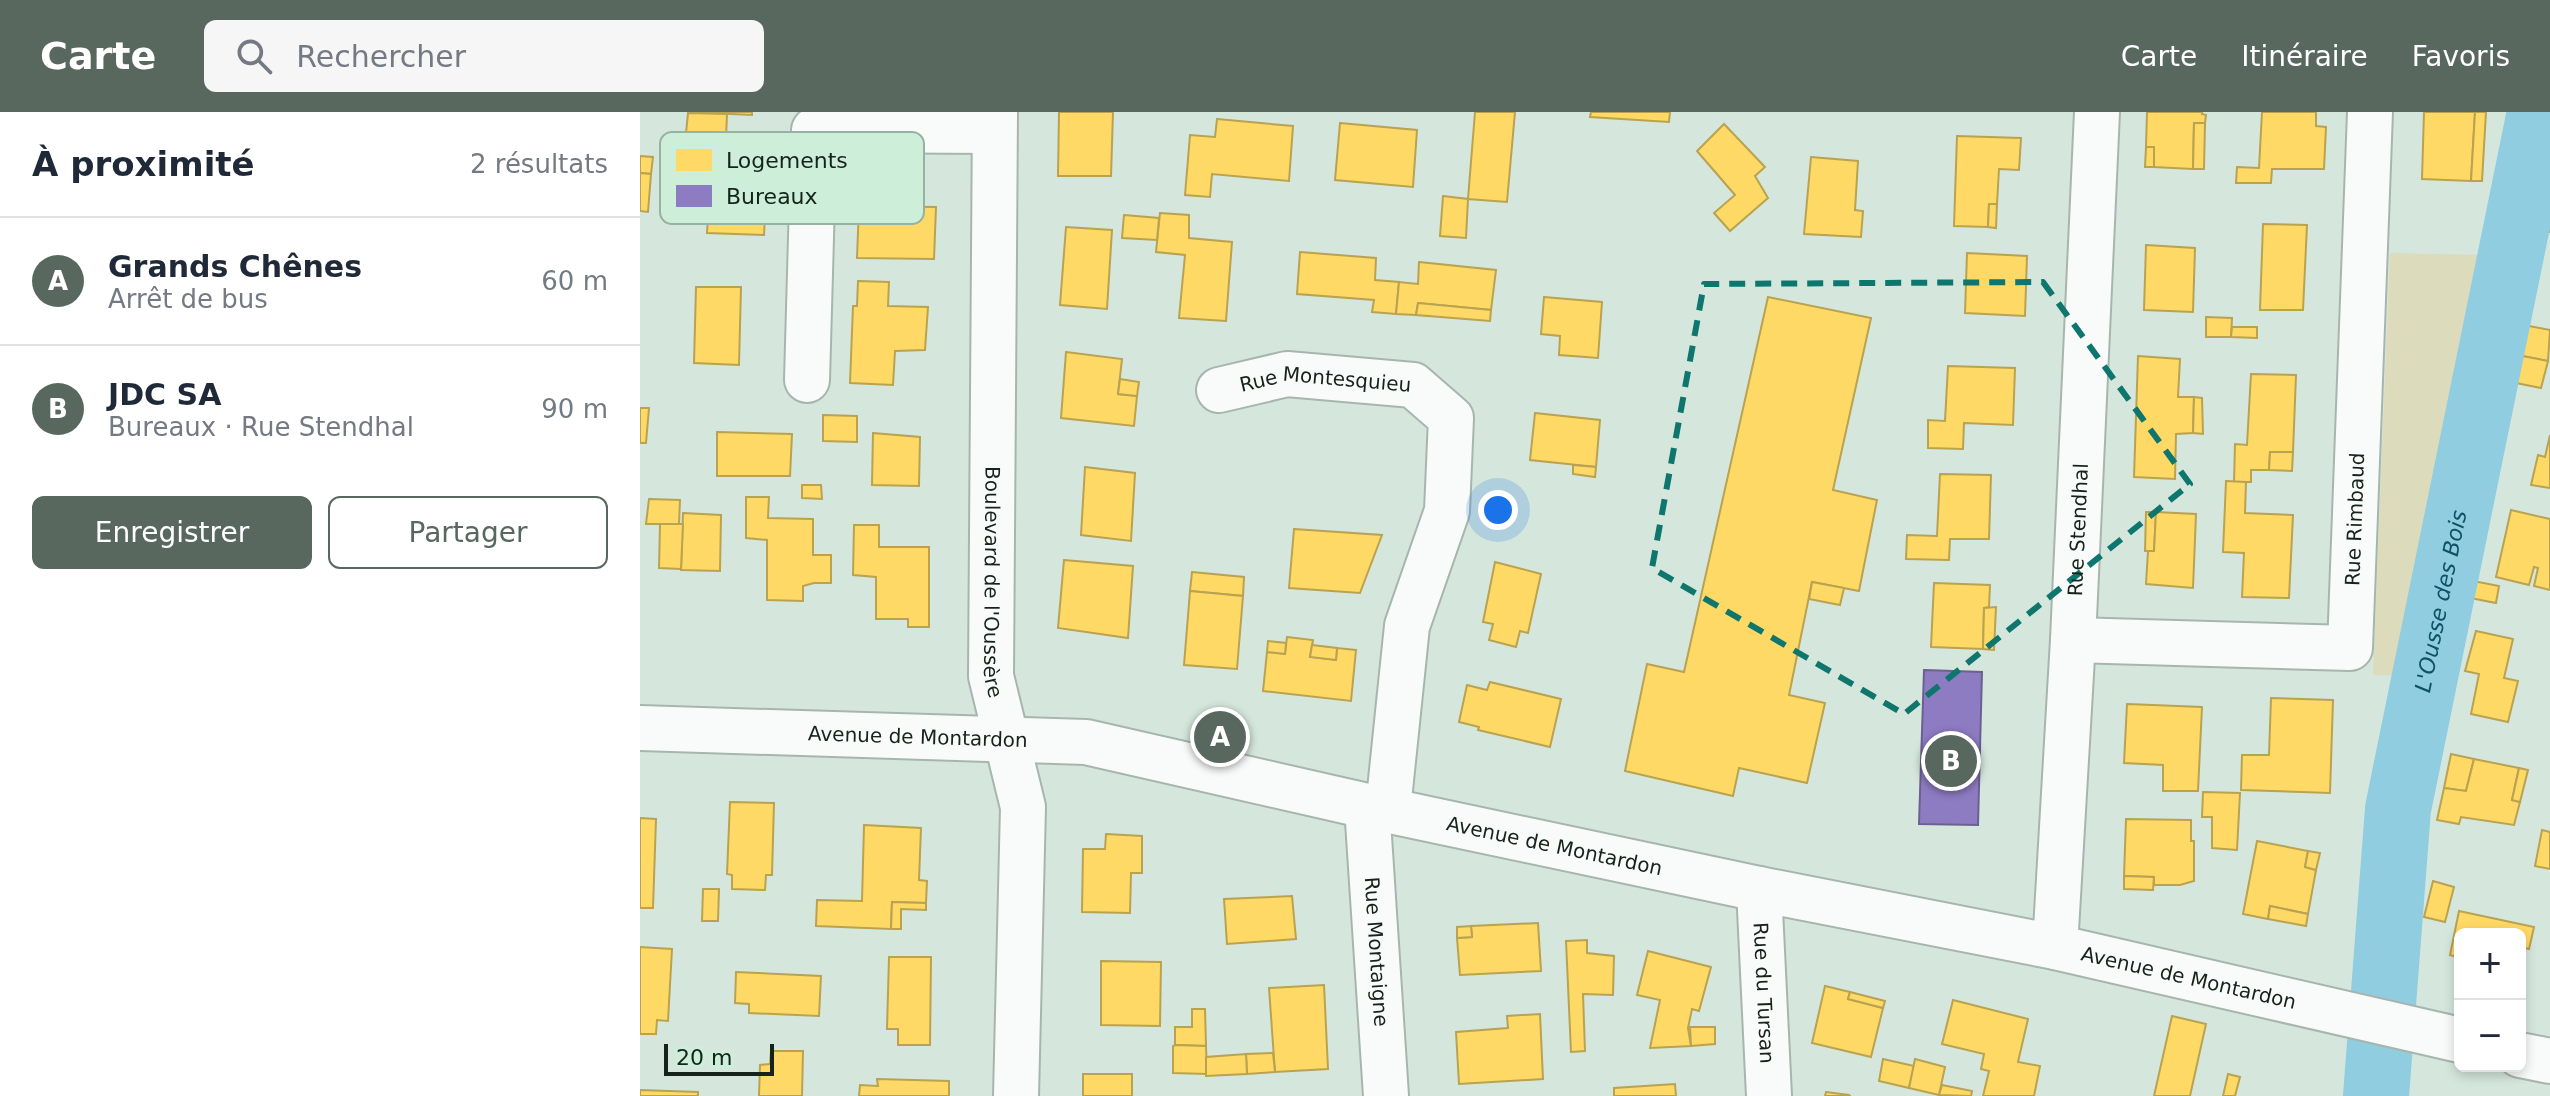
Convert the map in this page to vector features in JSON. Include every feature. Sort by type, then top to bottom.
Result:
[{"type":"street","name":"Rue Stendhal","points":[[2055,947],[2073,640],[2097,112]]},
{"type":"street","name":"Rue Rimbaud","points":[[2073,640],[2350,648],[2370,112]]},
{"type":"street","points":[[814,132],[995,122]]},
{"type":"street","name":"Boulevard de l'Oussère","points":[[995,122],[991,676],[1023,807],[1016,1096]]},
{"type":"street","points":[[807,380],[811,224]]},
{"type":"street","name":"Rue Montesquieu","points":[[1219,390],[1287,374],[1413,385],[1451,418],[1447,511],[1407,626],[1377,808]]},
{"type":"street","name":"Avenue de Montardon","points":[[640,728],[1086,742],[1759,889],[2055,947],[2454,1039]]},
{"type":"street","name":"Rue Montaigne","points":[[1377,808],[1386,1096]]},
{"type":"street","name":"Rue du Tursan","points":[[1759,889],[1769,1096]]},
{"type":"street","points":[[2526,1056],[2550,1061]]},
{"type":"highlighted area","points":[[2043,282],[2190,484],[1904,714],[1652,568],[1704,284]]},
{"type":"green space","points":[[2390,253],[2488,255],[2413,676],[2373,675]]},
{"type":"building: Logements","points":[[688,112],[752,112],[752,115]]},
{"type":"building: Logements","points":[[1059,112],[1113,112],[1111,176],[1058,176]]},
{"type":"building: Logements","points":[[1475,112],[1515,112],[1507,202],[1468,199]]},
{"type":"building: Logements","points":[[1591,112],[1670,112],[1669,122],[1590,117]]},
{"type":"building: Logements","points":[[2147,112],[2202,112],[2206,115],[2205,123],[2194,123],[2193,169],[2154,167],[2154,147],[2146,147]]},
{"type":"building: Logements","points":[[2262,112],[2316,112],[2316,126],[2326,127],[2324,169],[2272,169],[2271,183],[2236,183],[2237,167],[2259,168]]},
{"type":"building: Logements","points":[[2424,112],[2475,112],[2471,181],[2422,179]]},
{"type":"building: Logements","points":[[2475,112],[2486,112],[2482,181],[2471,181]]},
{"type":"building: Logements","points":[[688,113],[727,114],[726,132],[686,132]]},
{"type":"building: Logements","points":[[1217,119],[1293,126],[1289,181],[1212,174],[1210,197],[1185,195],[1190,135],[1215,137]]},
{"type":"building: Logements","points":[[1340,123],[1417,130],[1413,187],[1335,180]]},
{"type":"building: Logements","points":[[2194,123],[2205,123],[2204,169],[2193,169]]},
{"type":"building: Logements","points":[[1724,124],[1765,167],[1755,176],[1768,198],[1730,231],[1714,213],[1735,195],[1697,151]]},
{"type":"building: Logements","points":[[1957,136],[2021,138],[2019,170],[1999,169],[1997,204],[1989,204],[1988,227],[1954,226]]},
{"type":"building: Logements","points":[[2146,147],[2154,147],[2154,167],[2145,167]]},
{"type":"building: Logements","points":[[640,156],[653,157],[651,174],[640,173]]},
{"type":"building: Logements","points":[[1811,157],[1858,161],[1855,210],[1863,211],[1861,237],[1804,234]]},
{"type":"building: Logements","points":[[640,173],[651,174],[648,212],[640,211]]},
{"type":"building: Logements","points":[[2550,187],[2550,217],[2545,216]]},
{"type":"building: Logements","points":[[1443,196],[1468,199],[1466,238],[1440,236]]},
{"type":"building: Logements","points":[[1989,204],[1997,204],[1996,228],[1988,227]]},
{"type":"building: Logements","points":[[924,207],[936,207],[934,259],[857,258],[858,224],[924,224]]},
{"type":"building: Logements","points":[[2524,212],[2550,217],[2550,232],[2522,226]]},
{"type":"building: Logements","points":[[1160,213],[1189,215],[1189,238],[1232,242],[1226,321],[1179,318],[1185,255],[1156,252]]},
{"type":"building: Logements","points":[[1124,215],[1159,218],[1157,240],[1122,238]]},
{"type":"building: Logements","points":[[708,224],[765,224],[764,235],[707,233]]},
{"type":"building: Logements","points":[[2263,224],[2307,225],[2303,310],[2260,310]]},
{"type":"building: Logements","points":[[1066,227],[1112,230],[1107,309],[1060,305]]},
{"type":"building: Logements","points":[[2146,245],[2195,248],[2193,312],[2144,310]]},
{"type":"building: Logements","points":[[1300,252],[1376,258],[1375,280],[1399,282],[1396,314],[1372,312],[1374,300],[1297,294]]},
{"type":"building: Logements","points":[[1967,253],[2027,256],[2025,316],[1965,313]]},
{"type":"building: Logements","points":[[1419,262],[1496,270],[1491,310],[1418,303],[1416,315],[1396,314],[1399,282],[1418,284]]},
{"type":"building: Logements","points":[[858,281],[889,282],[888,306],[928,307],[925,350],[895,351],[893,385],[850,383],[853,306],[857,306]]},
{"type":"building: Logements","points":[[696,287],[741,287],[739,365],[694,363]]},
{"type":"building: Logements","points":[[1544,297],[1602,302],[1598,358],[1559,355],[1560,336],[1541,334]]},
{"type":"building: Logements","points":[[1768,297],[1871,318],[1833,490],[1877,500],[1859,591],[1812,582],[1789,695],[1825,703],[1807,783],[1739,768],[1733,796],[1625,771],[1647,664],[1684,672]]},
{"type":"building: Logements","points":[[1418,303],[1491,310],[1490,321],[1416,315]]},
{"type":"building: Logements","points":[[2206,317],[2232,318],[2231,337],[2206,337]]},
{"type":"building: Logements","points":[[2524,325],[2550,330],[2548,361],[2517,355]]},
{"type":"building: Logements","points":[[2232,327],[2257,327],[2257,338],[2231,337]]},
{"type":"building: Logements","points":[[1066,352],[1122,359],[1118,394],[1137,396],[1134,426],[1061,418]]},
{"type":"building: Logements","points":[[2517,355],[2548,361],[2541,388],[2511,382]]},
{"type":"building: Logements","points":[[2138,356],[2180,359],[2178,397],[2194,397],[2193,433],[2176,434],[2175,479],[2134,477]]},
{"type":"building: Logements","points":[[1948,366],[2015,368],[2013,425],[1964,423],[1963,449],[1928,448],[1928,420],[1945,421]]},
{"type":"building: Logements","points":[[2251,374],[2296,375],[2293,452],[2270,452],[2269,470],[2251,470],[2251,482],[2234,482],[2235,444],[2247,445]]},
{"type":"building: Logements","points":[[1120,379],[1139,382],[1137,396],[1118,394]]},
{"type":"building: Logements","points":[[2194,397],[2202,398],[2203,434],[2193,433]]},
{"type":"building: Logements","points":[[640,408],[649,408],[646,443],[640,443]]},
{"type":"building: Logements","points":[[1535,413],[1600,420],[1596,467],[1530,460]]},
{"type":"building: Logements","points":[[823,415],[857,416],[857,442],[823,441]]},
{"type":"building: Logements","points":[[717,432],[792,434],[790,476],[717,476]]},
{"type":"building: Logements","points":[[873,433],[920,437],[919,486],[872,485]]},
{"type":"building: Logements","points":[[2550,435],[2550,488],[2531,485],[2538,455],[2545,457]]},
{"type":"building: Logements","points":[[2270,452],[2293,452],[2292,471],[2269,470]]},
{"type":"building: Logements","points":[[1573,465],[1596,467],[1595,477],[1573,474]]},
{"type":"building: Logements","points":[[1085,467],[1135,473],[1131,541],[1081,535]]},
{"type":"building: Logements","points":[[1940,474],[1991,475],[1989,539],[1950,539],[1949,560],[1906,559],[1907,535],[1937,536]]},
{"type":"building: Logements","points":[[2226,481],[2246,482],[2245,513],[2293,515],[2289,598],[2242,597],[2244,553],[2223,552]]},
{"type":"building: Logements","points":[[802,485],[821,485],[822,499],[802,498]]},
{"type":"building: Logements","points":[[746,497],[769,497],[768,518],[813,519],[813,555],[831,555],[831,583],[803,586],[803,601],[767,600],[767,540],[746,538]]},
{"type":"building: Logements","points":[[649,499],[680,500],[679,524],[646,524]]},
{"type":"building: Logements","points":[[2511,510],[2550,519],[2550,590],[2534,586],[2538,568],[2534,567],[2529,585],[2496,577]]},
{"type":"building: Logements","points":[[2146,512],[2156,512],[2154,551],[2145,551]]},
{"type":"building: Logements","points":[[2156,512],[2196,514],[2193,588],[2146,584],[2148,551],[2154,551]]},
{"type":"building: Logements","points":[[683,513],[721,515],[720,571],[681,570]]},
{"type":"building: Logements","points":[[660,524],[683,524],[681,569],[659,568]]},
{"type":"building: Logements","points":[[854,525],[879,525],[879,547],[929,547],[929,627],[908,627],[908,619],[876,619],[876,577],[853,575]]},
{"type":"building: Logements","points":[[1294,529],[1382,535],[1360,593],[1289,588]]},
{"type":"building: Logements","points":[[1064,560],[1133,566],[1128,638],[1058,628]]},
{"type":"building: Logements","points":[[1495,562],[1541,574],[1528,633],[1520,631],[1516,647],[1489,640],[1493,624],[1483,622]]},
{"type":"building: Logements","points":[[1192,572],[1244,577],[1243,596],[1190,591]]},
{"type":"building: Logements","points":[[2458,578],[2499,586],[2496,603],[2455,595]]},
{"type":"building: Logements","points":[[1812,582],[1844,588],[1840,605],[1809,599]]},
{"type":"building: Logements","points":[[1934,583],[1990,585],[1989,607],[1984,608],[1983,649],[1931,647]]},
{"type":"building: Logements","points":[[1190,591],[1243,596],[1237,669],[1184,665]]},
{"type":"building: Logements","points":[[1996,607],[1994,650],[1983,649],[1984,608]]},
{"type":"building: Logements","points":[[2476,631],[2513,639],[2504,678],[2518,681],[2508,722],[2471,714],[2479,674],[2465,671]]},
{"type":"building: Logements","points":[[1287,637],[1313,640],[1310,657],[1336,660],[1337,648],[1356,650],[1351,701],[1263,691],[1267,652],[1285,654]]},
{"type":"building: Logements","points":[[1268,641],[1286,643],[1285,654],[1267,652]]},
{"type":"building: Logements","points":[[1312,645],[1337,648],[1336,660],[1310,657]]},
{"type":"building: Logements","points":[[1490,682],[1561,699],[1550,747],[1478,730],[1479,727],[1459,722],[1467,685],[1487,690]]},
{"type":"building: Logements","points":[[2271,698],[2333,700],[2330,793],[2241,790],[2242,755],[2269,755]]},
{"type":"building: Logements","points":[[2127,704],[2202,707],[2198,791],[2163,791],[2163,765],[2124,763]]},
{"type":"building: Logements","points":[[2451,754],[2474,759],[2466,791],[2444,788]]},
{"type":"building: Logements","points":[[2474,759],[2519,768],[2512,800],[2520,802],[2514,825],[2461,817],[2459,824],[2437,820],[2444,788],[2466,791]]},
{"type":"building: Logements","points":[[2519,768],[2528,770],[2520,802],[2512,800]]},
{"type":"building: Logements","points":[[2203,792],[2240,793],[2237,850],[2212,848],[2212,817],[2202,817]]},
{"type":"building: Logements","points":[[730,802],[774,803],[772,875],[766,875],[765,890],[732,889],[732,875],[727,874]]},
{"type":"building: Logements","points":[[640,818],[656,819],[653,908],[640,908]]},
{"type":"building: Logements","points":[[2126,819],[2191,820],[2194,881],[2180,885],[2154,885],[2154,877],[2124,876]]},
{"type":"building: Logements","points":[[864,825],[921,828],[919,880],[927,881],[926,903],[892,902],[891,929],[816,926],[817,900],[862,901]]},
{"type":"building: Logements","points":[[2542,830],[2550,832],[2550,869],[2535,866]]},
{"type":"building: Logements","points":[[1106,834],[1142,836],[1142,873],[1131,873],[1130,913],[1082,912],[1083,849],[1105,849]]},
{"type":"building: Logements","points":[[2257,841],[2308,851],[2305,867],[2316,870],[2308,914],[2270,906],[2268,919],[2243,914]]},
{"type":"building: Logements","points":[[2308,851],[2320,853],[2316,870],[2305,867]]},
{"type":"building: Logements","points":[[2124,876],[2154,877],[2153,890],[2124,889]]},
{"type":"building: Logements","points":[[2433,881],[2454,887],[2445,922],[2424,917]]},
{"type":"building: Logements","points":[[703,889],[719,889],[718,921],[702,921]]},
{"type":"building: Logements","points":[[1292,896],[1296,939],[1227,944],[1224,899]]},
{"type":"building: Logements","points":[[892,902],[926,903],[926,910],[901,909],[901,929],[891,929]]},
{"type":"building: Logements","points":[[2270,906],[2308,914],[2306,926],[2268,919]]},
{"type":"building: Logements","points":[[2459,911],[2534,927],[2529,949],[2526,948],[2526,928],[2456,928]]},
{"type":"building: Logements","points":[[1538,923],[1541,971],[1460,975],[1457,938],[1472,937],[1471,926]]},
{"type":"building: Logements","points":[[1471,926],[1472,937],[1457,938],[1457,927]]},
{"type":"building: Logements","points":[[2454,935],[2454,956],[2450,955]]},
{"type":"building: Logements","points":[[1587,940],[1587,953],[1614,956],[1613,995],[1583,994],[1585,1051],[1571,1052],[1566,941]]},
{"type":"building: Logements","points":[[640,947],[672,949],[668,1021],[657,1020],[656,1034],[640,1034]]},
{"type":"building: Logements","points":[[1648,951],[1711,967],[1699,1011],[1692,1009],[1688,1028],[1691,1046],[1650,1048],[1660,1000],[1637,995]]},
{"type":"building: Logements","points":[[889,957],[931,957],[930,1045],[898,1045],[898,1029],[887,1029]]},
{"type":"building: Logements","points":[[1101,961],[1161,962],[1160,1026],[1101,1025]]},
{"type":"building: Logements","points":[[736,972],[821,976],[819,1016],[749,1013],[749,1004],[735,1003]]},
{"type":"building: Logements","points":[[1324,985],[1328,1069],[1275,1072],[1269,988]]},
{"type":"building: Logements","points":[[1825,986],[1850,992],[1848,999],[1883,1008],[1871,1057],[1812,1043]]},
{"type":"building: Logements","points":[[1850,992],[1885,1001],[1883,1008],[1848,999]]},
{"type":"building: Logements","points":[[1953,1000],[2028,1019],[2018,1062],[2040,1066],[2034,1096],[1983,1096],[1989,1071],[1981,1069],[1984,1054],[1942,1044]]},
{"type":"building: Logements","points":[[1192,1009],[1205,1009],[1206,1046],[1175,1045],[1175,1027],[1192,1027]]},
{"type":"building: Logements","points":[[1540,1014],[1543,1079],[1459,1084],[1456,1032],[1508,1028],[1507,1016]]},
{"type":"building: Logements","points":[[2172,1016],[2206,1024],[2190,1096],[2154,1096]]},
{"type":"building: Logements","points":[[1690,1027],[1715,1027],[1715,1044],[1691,1046]]},
{"type":"building: Logements","points":[[1175,1045],[1206,1046],[1207,1074],[1173,1073]]},
{"type":"building: Logements","points":[[771,1051],[803,1051],[802,1096],[759,1096],[760,1065],[770,1064]]},
{"type":"building: Logements","points":[[1273,1053],[1275,1072],[1247,1074],[1246,1054]]},
{"type":"building: Logements","points":[[1246,1054],[1247,1074],[1206,1076],[1206,1057]]},
{"type":"building: Logements","points":[[1883,1059],[1914,1066],[1909,1088],[1879,1081]]},
{"type":"building: Logements","points":[[1915,1059],[1945,1067],[1939,1095],[1909,1088]]},
{"type":"building: Logements","points":[[1083,1074],[1132,1074],[1132,1096],[1083,1096]]},
{"type":"building: Logements","points":[[2228,1074],[2240,1077],[2235,1096],[2223,1096]]},
{"type":"building: Logements","points":[[877,1079],[949,1081],[949,1096],[859,1096],[860,1085],[878,1086]]},
{"type":"building: Logements","points":[[1675,1084],[1676,1096],[1614,1096],[1614,1088]]},
{"type":"building: Logements","points":[[1942,1085],[1972,1091],[1971,1096],[1939,1095]]},
{"type":"building: Logements","points":[[640,1090],[698,1092],[698,1096],[640,1096]]},
{"type":"building: Logements","points":[[1826,1092],[1849,1095],[1850,1096],[1825,1096]]},
{"type":"building: Bureaux","points":[[1924,670],[1982,672],[1978,825],[1919,824]]},
{"type":"waterway","name":"L'Ousse des Bois","points":[[2376,1096],[2398,809],[2540,112]]},
{"type":"place","name":"Grands Chênes","points":[[1220,737]]},
{"type":"place","name":"JDC SA","points":[[1951,761]]}]
